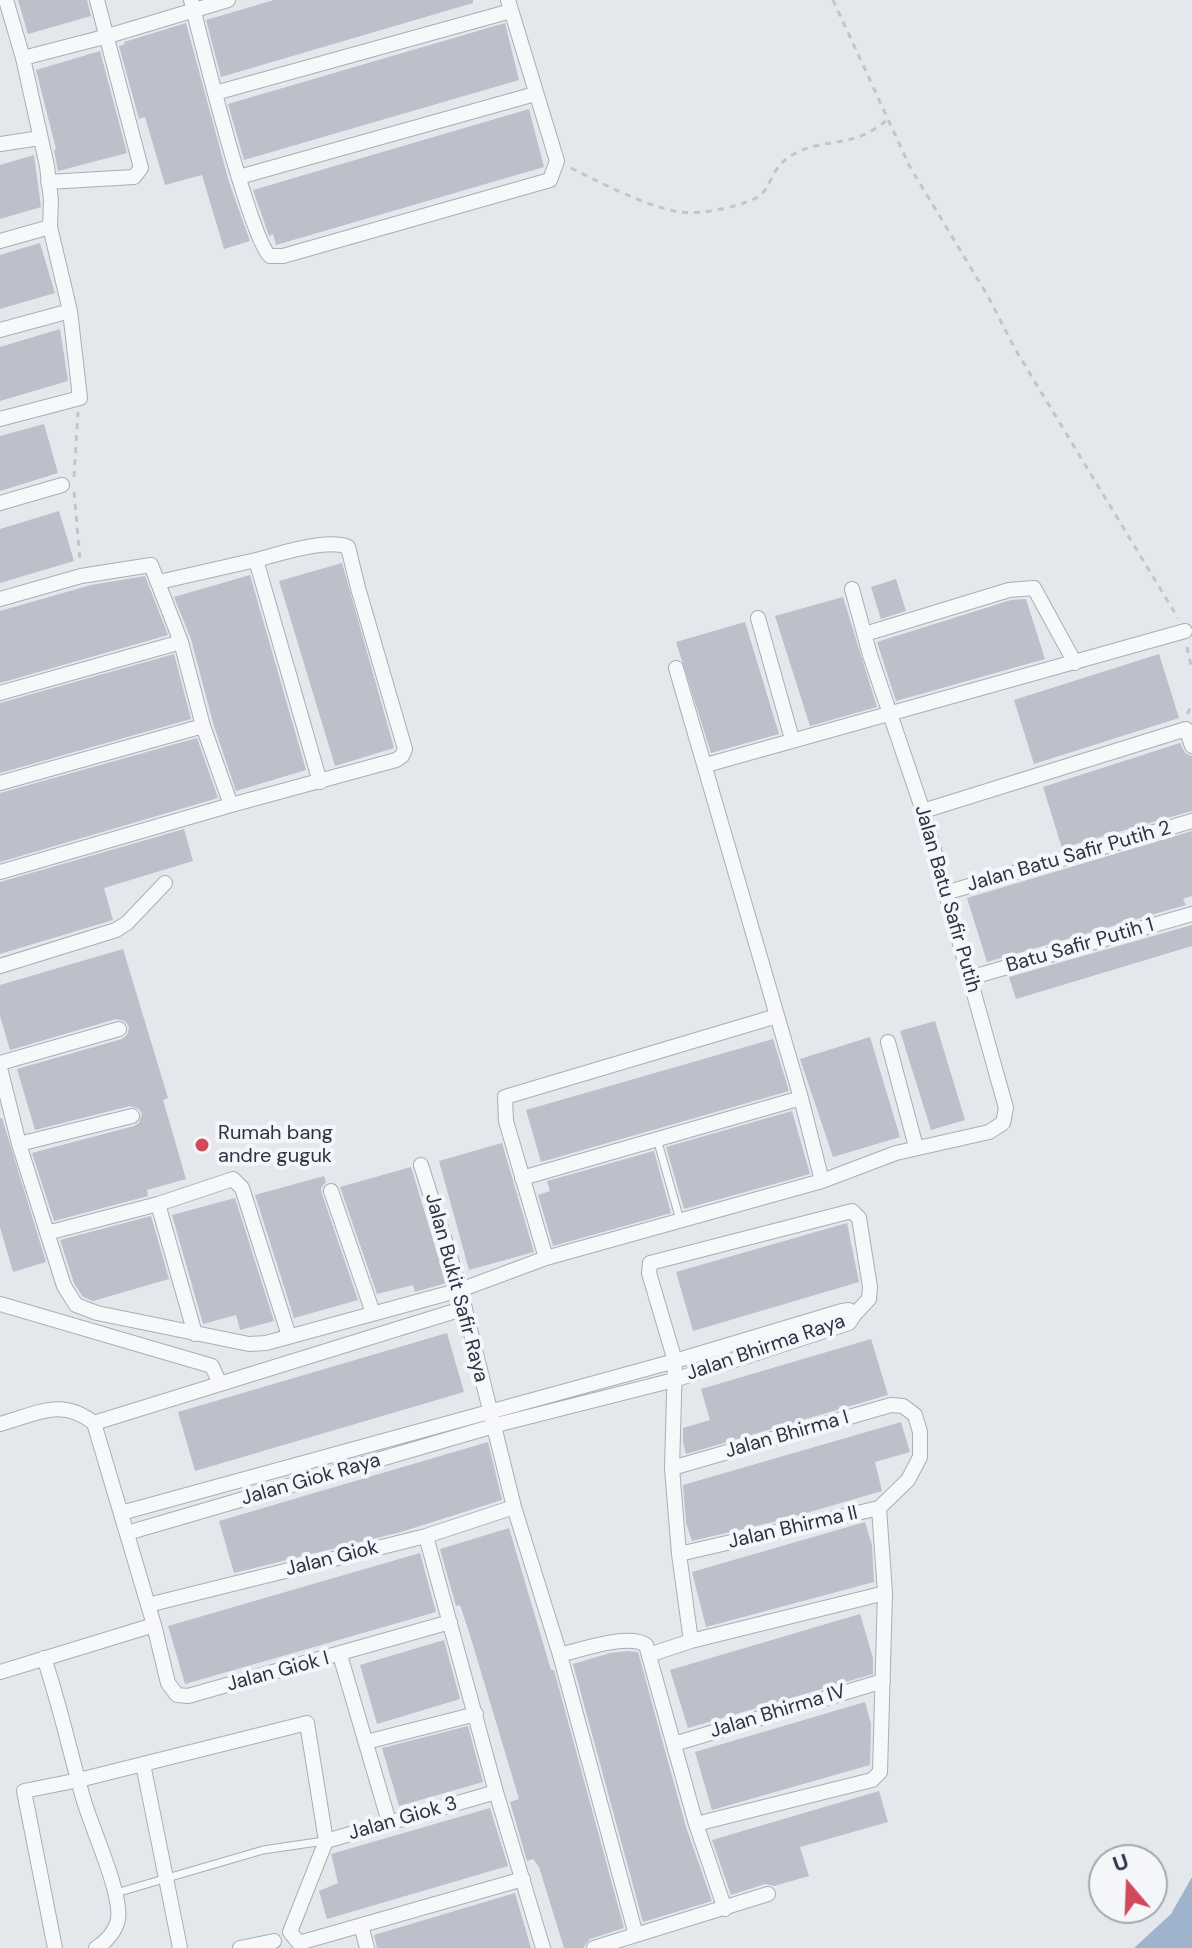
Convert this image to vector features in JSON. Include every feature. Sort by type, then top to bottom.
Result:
[{"type":"street","points":[[0,419],[80,398],[70,311],[50,227],[51,200],[40,138],[23,58],[6,0]]},
{"type":"street","points":[[48,182],[134,177],[141,168],[97,0]]},
{"type":"street","points":[[23,58],[108,36],[192,5],[228,0]]},
{"type":"street","points":[[192,5],[215,93],[239,177],[261,246],[267,255],[283,256],[545,183],[553,176],[557,161],[509,5],[215,93]]},
{"type":"street","points":[[239,177],[535,94]]},
{"type":"street","points":[[0,144],[40,138]]},
{"type":"street","points":[[0,241],[50,227]]},
{"type":"street","points":[[0,330],[70,311]]},
{"type":"street","points":[[0,503],[62,485]]},
{"type":"street","points":[[0,872],[402,756],[405,749],[358,588],[350,549],[343,544],[322,545],[159,582]]},
{"type":"street","points":[[256,560],[320,782]]},
{"type":"street","points":[[0,599],[81,576],[147,563],[151,565],[181,642],[203,726],[231,805]]},
{"type":"street","points":[[865,634],[1009,590],[1034,588],[1075,663]]},
{"type":"street","name":"Jalan Batu Safir Putih","points":[[852,589],[923,811],[1006,1116],[1003,1123],[989,1132],[916,1147]]},
{"type":"street","points":[[758,618],[792,739]]},
{"type":"street","points":[[706,765],[1185,631]]},
{"type":"street","points":[[0,693],[181,642]]},
{"type":"street","points":[[676,668],[801,1098],[822,1181]]},
{"type":"street","points":[[0,783],[203,726]]},
{"type":"street","points":[[923,811],[1186,729],[1192,746]]},
{"type":"street","name":"Jalan Batu Safir Putih 2","points":[[945,893],[1192,821]]},
{"type":"street","points":[[0,966],[116,930],[127,923],[165,883]]},
{"type":"street","name":"Batu Safir Putih 1","points":[[969,978],[1192,914]]},
{"type":"street","points":[[546,1258],[506,1121],[505,1097],[777,1016]]},
{"type":"street","points":[[119,1029],[0,1065],[19,1144],[47,1233],[64,1286],[76,1305],[90,1311],[201,1336],[257,1345],[373,1313],[462,1299]]},
{"type":"street","points":[[94,1423],[220,1384],[462,1299],[546,1258],[822,1181],[916,1147],[888,1042]]},
{"type":"street","points":[[522,1178],[801,1098]]},
{"type":"street","points":[[19,1144],[132,1116]]},
{"type":"street","name":"Jalan Bukit Safir Raya","points":[[421,1165],[462,1299],[514,1507],[560,1655],[636,1935]]},
{"type":"street","points":[[47,1233],[158,1204],[233,1179],[239,1183],[289,1336]]},
{"type":"street","points":[[331,1191],[373,1313]]},
{"type":"street","points":[[158,1204],[201,1336],[196,1358]]},
{"type":"street","points":[[691,1641],[679,1554],[672,1468],[675,1361],[649,1273],[650,1263],[852,1211],[859,1218],[870,1287],[869,1299],[854,1315]]},
{"type":"street","points":[[0,1304],[196,1358],[212,1366],[220,1384]]},
{"type":"street","name":"Jalan Bhirma Raya","points":[[489,1411],[675,1361],[842,1311],[849,1310],[854,1315],[849,1323],[674,1380],[494,1427]]},
{"type":"street","name":"Jalan Bhirma I","points":[[672,1468],[891,1405],[903,1406]]},
{"type":"street","name":"Jalan Bhirma II","points":[[679,1554],[879,1508],[908,1480],[920,1457],[920,1432],[915,1415],[903,1406]]},
{"type":"street","points":[[0,1424],[55,1408],[79,1411],[94,1423],[154,1625],[0,1672]]},
{"type":"street","name":"Jalan Giok Raya","points":[[121,1513],[489,1411]]},
{"type":"street","name":"Jalan Giok Raya","points":[[127,1533],[494,1427]]},
{"type":"street","points":[[192,1494],[198,1513]]},
{"type":"street","name":"Jalan Giok","points":[[148,1605],[426,1536],[514,1507]]},
{"type":"street","points":[[696,1824],[872,1780],[880,1772],[885,1593],[879,1508]]},
{"type":"street","points":[[426,1536],[496,1792],[543,1948]]},
{"type":"street","points":[[649,1655],[691,1641],[885,1593]]},
{"type":"street","name":"Jalan Giok I","points":[[154,1625],[168,1683],[181,1697],[450,1622]]},
{"type":"street","points":[[560,1655],[634,1639],[646,1645],[696,1824],[725,1909]]},
{"type":"street","points":[[340,1655],[389,1822]]},
{"type":"street","points":[[44,1658],[114,1893],[117,1925],[105,1943],[96,1948]]},
{"type":"street","name":"Jalan Bhirma IV","points":[[674,1744],[883,1681]]},
{"type":"street","points":[[366,1742],[476,1714]]},
{"type":"street","points":[[55,1948],[24,1791],[307,1723],[326,1841]]},
{"type":"street","points":[[143,1764],[180,1948]]},
{"type":"street","name":"Jalan Giok 3","points":[[361,1925],[299,1943],[292,1938],[292,1924],[326,1841],[496,1792]]},
{"type":"street","points":[[367,1948],[361,1925],[523,1879]]},
{"type":"street","points":[[594,1948],[768,1894]]},
{"type":"street","points":[[240,1948],[274,1941]]},
{"type":"lane","points":[[657,1139],[680,1220]]},
{"type":"lane","points":[[114,1893],[263,1850],[326,1841]]},
{"type":"path","points":[[833,0],[910,167],[989,298],[1015,349],[1158,581],[1185,631],[1192,670]]},
{"type":"path","points":[[557,161],[600,183],[683,213],[741,205],[762,195],[776,167],[790,156],[860,137],[875,131],[888,119]]},
{"type":"path","points":[[80,398],[73,482],[81,576]]},
{"type":"water","points":[[1192,1877],[1192,1948],[1134,1948],[1160,1924],[1168,1924]]},
{"type":"building","points":[[18,0],[87,0],[91,16],[28,34]]},
{"type":"building","points":[[274,0],[473,0],[473,3],[221,77],[206,20]]},
{"type":"building","points":[[186,23],[229,182],[250,241],[224,249],[202,175],[165,185],[145,117],[139,119],[119,46]]},
{"type":"building","points":[[505,23],[519,80],[244,160],[228,104]]},
{"type":"building","points":[[100,51],[127,153],[58,171],[56,149],[36,70]]},
{"type":"building","points":[[529,109],[544,167],[276,245],[273,234],[269,236],[253,190]]},
{"type":"building","points":[[34,155],[41,207],[0,219],[0,165]]},
{"type":"building","points":[[40,243],[55,293],[0,309],[0,255]]},
{"type":"building","points":[[60,329],[68,381],[0,401],[0,347]]},
{"type":"building","points":[[44,424],[58,473],[0,491],[0,436]]},
{"type":"building","points":[[59,511],[74,561],[0,583],[0,529]]},
{"type":"building","points":[[342,563],[394,748],[335,766],[279,581]]},
{"type":"building","points":[[250,575],[306,770],[236,791],[213,723],[191,639],[174,597]]},
{"type":"building","points":[[145,576],[168,635],[0,683],[0,611],[91,585]]},
{"type":"building","points":[[896,579],[906,611],[881,619],[871,587]]},
{"type":"building","points":[[843,597],[877,707],[810,726],[775,616]]},
{"type":"building","points":[[1026,599],[1045,659],[896,701],[877,642],[1011,600]]},
{"type":"building","points":[[745,622],[779,734],[711,753],[676,642]]},
{"type":"building","points":[[174,654],[191,719],[0,773],[0,703]]},
{"type":"building","points":[[1159,654],[1179,718],[1034,764],[1014,700]]},
{"type":"building","points":[[197,738],[218,798],[0,862],[0,793]]},
{"type":"building","points":[[1180,743],[1185,753],[1192,756],[1192,811],[1062,848],[1043,787]]},
{"type":"building","points":[[184,829],[193,861],[104,888],[113,920],[0,954],[0,882]]},
{"type":"building","points":[[1192,831],[1192,896],[1183,899],[1186,905],[987,962],[967,898]]},
{"type":"building","points":[[1192,925],[1192,946],[1016,999],[1009,977]]},
{"type":"building","points":[[123,949],[168,1098],[163,1100],[186,1179],[147,1190],[148,1196],[54,1221],[32,1153],[134,1126],[139,1123],[142,1114],[139,1109],[130,1106],[35,1130],[17,1069],[122,1039],[129,1027],[125,1021],[116,1019],[10,1050],[0,1016],[0,985]]},
{"type":"building","points":[[935,1021],[965,1120],[931,1130],[900,1031]]},
{"type":"building","points":[[870,1037],[900,1137],[833,1157],[800,1059]]},
{"type":"building","points":[[773,1039],[789,1091],[541,1162],[526,1110]]},
{"type":"building","points":[[792,1111],[810,1174],[684,1209],[666,1147]]},
{"type":"building","points":[[0,1118],[46,1262],[13,1272],[0,1227]]},
{"type":"building","points":[[502,1143],[534,1252],[469,1270],[439,1161]]},
{"type":"building","points":[[654,1151],[671,1213],[553,1246],[538,1195],[550,1191],[547,1181]]},
{"type":"building","points":[[411,1167],[446,1283],[415,1292],[413,1285],[377,1294],[340,1187]]},
{"type":"building","points":[[324,1176],[326,1182],[321,1188],[322,1194],[358,1300],[294,1318],[255,1195]]},
{"type":"building","points":[[235,1198],[274,1321],[240,1330],[236,1315],[203,1324],[172,1215]]},
{"type":"building","points":[[151,1216],[169,1279],[93,1301],[83,1297],[74,1283],[60,1240]]},
{"type":"building","points":[[847,1223],[859,1282],[693,1331],[676,1272]]},
{"type":"building","points":[[447,1333],[464,1392],[195,1471],[178,1412]]},
{"type":"building","points":[[871,1339],[888,1395],[686,1454],[683,1428],[710,1420],[701,1389]]},
{"type":"building","points":[[901,1422],[910,1452],[875,1462],[882,1491],[786,1519],[692,1541],[686,1523],[683,1485]]},
{"type":"building","points":[[488,1442],[502,1500],[401,1532],[234,1573],[219,1521]]},
{"type":"building","points":[[865,1522],[872,1545],[874,1582],[706,1627],[692,1572]]},
{"type":"building","points":[[509,1528],[551,1670],[554,1670],[624,1928],[590,1939],[583,1948],[564,1948],[539,1867],[533,1859],[527,1861],[510,1802],[519,1799],[470,1635],[460,1605],[456,1606],[440,1549]]},
{"type":"building","points":[[420,1553],[436,1612],[185,1684],[168,1626]]},
{"type":"building","points":[[860,1614],[873,1658],[873,1674],[688,1728],[670,1670]]},
{"type":"building","points":[[444,1640],[460,1699],[377,1724],[360,1665]]},
{"type":"building","points":[[628,1651],[638,1652],[686,1827],[712,1901],[643,1922],[573,1664]]},
{"type":"building","points":[[865,1702],[871,1724],[870,1765],[712,1810],[695,1752]]},
{"type":"building","points":[[468,1726],[483,1782],[399,1806],[382,1748]]},
{"type":"building","points":[[879,1791],[888,1822],[800,1847],[809,1876],[774,1886],[765,1884],[731,1895],[712,1840]]},
{"type":"building","points":[[490,1808],[508,1866],[327,1919],[319,1891],[338,1883],[331,1854]]},
{"type":"building","points":[[515,1893],[531,1948],[377,1948],[374,1935]]},
{"type":"place","name":"Rumah bang andre guguk","points":[[202,1145]]}]
